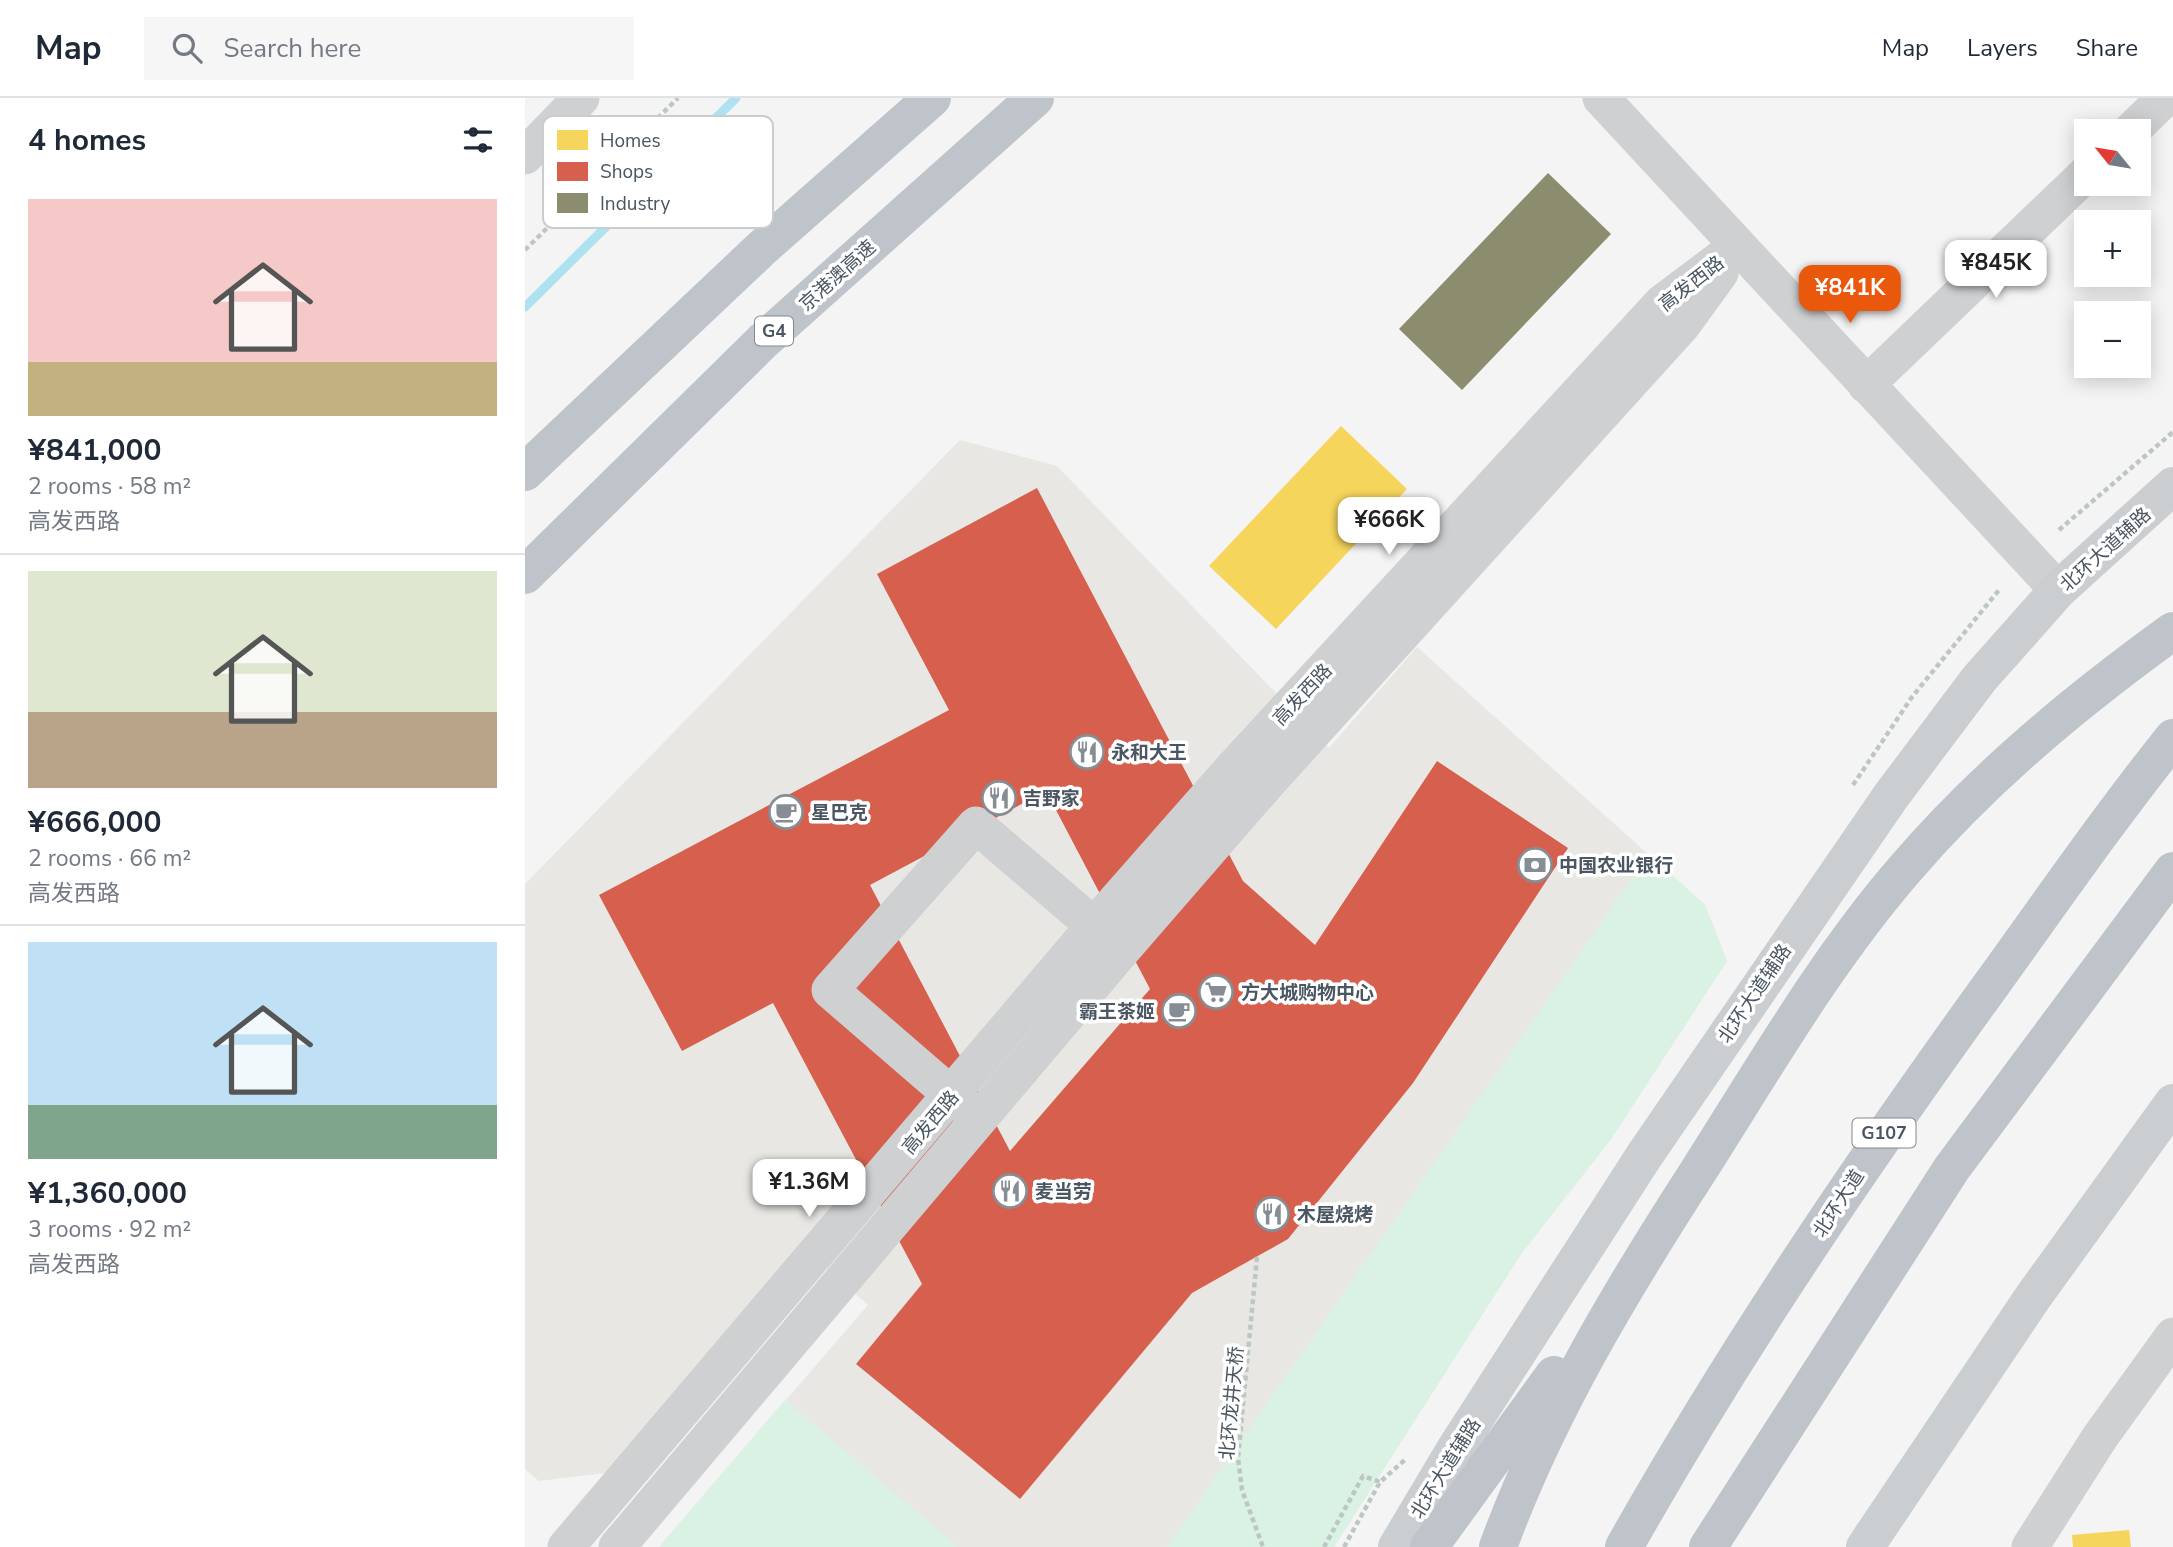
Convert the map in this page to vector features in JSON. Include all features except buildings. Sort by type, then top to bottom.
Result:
[{"type":"highway","points":[[525,472],[762,248],[932,98]]},
{"type":"highway","name":"京港澳高速","points":[[525,575],[763,341],[1035,98]]},
{"type":"highway","points":[[1429,1547],[1655,1238],[1844,948],[1905,869],[2013,756],[2080,699],[2173,631]]},
{"type":"highway","name":"北环大道","points":[[1624,1547],[1745,1346],[1880,1138],[2106,820],[2173,738]]},
{"type":"highway","points":[[1708,1547],[1952,1168],[2173,871]]},
{"type":"highway","points":[[1498,1547],[1551,1422],[1655,1238]]},
{"type":"main road","name":"北环大道辅路","points":[[1397,1547],[1456,1448],[1644,1156],[1793,936],[1979,679],[2058,590],[2173,486]]},
{"type":"main road","points":[[1865,1547],[2033,1297],[2173,1103]]},
{"type":"street","points":[[564,116],[582,98]]},
{"type":"street","points":[[1601,98],[2058,590]]},
{"type":"street","points":[[2143,119],[2165,98]]},
{"type":"street","points":[[525,156],[543,138]]},
{"type":"street","points":[[1866,385],[2074,186]]},
{"type":"street","name":"高发西路","points":[[617,1547],[965,1107],[1094,926],[1233,768],[1662,303],[1738,246]]},
{"type":"street","name":"高发西路","points":[[566,1547],[965,1107],[1122,950],[1268,782],[1683,324],[1738,246]]},
{"type":"street","points":[[965,1107],[830,990],[976,825],[1122,950]]},
{"type":"street","points":[[2030,1547],[2100,1437],[2173,1336]]},
{"type":"path","points":[[660,116],[678,98]]},
{"type":"path","points":[[525,250],[547,228]]},
{"type":"path","points":[[2059,530],[2173,432]]},
{"type":"path","name":"北环龙井天桥","points":[[1257,1257],[1238,1458],[1242,1490],[1263,1547]]},
{"type":"path","points":[[1344,1547],[1380,1482],[1412,1452]]},
{"type":"path","points":[[1324,1547],[1363,1476],[1380,1482]]},
{"type":"shaded area","points":[[960,440],[1057,466],[1329,748],[1417,647],[1705,905],[1727,961],[1611,1139],[1521,1254],[1334,1547],[659,1547],[868,1305],[808,1252],[614,1472],[539,1481],[525,1469],[525,884]]},
{"type":"green space","points":[[1649,854],[1705,905],[1727,961],[1611,1139],[1521,1254],[1334,1547],[1167,1547]]},
{"type":"green space","points":[[785,1400],[958,1547],[659,1547]]},
{"type":"waterway","points":[[718,116],[736,98]]},
{"type":"waterway","points":[[525,307],[605,228]]},
{"type":"place","name":"永和大王","points":[[1087,752]]},
{"type":"place","name":"吉野家","points":[[999,798]]},
{"type":"place","name":"星巴克","points":[[786,812]]},
{"type":"place","name":"中国农业银行","points":[[1535,865]]},
{"type":"place","name":"方大城购物中心","points":[[1216,992]]},
{"type":"place","name":"霸王茶姬","points":[[1179,1011]]},
{"type":"place","name":"麦当劳","points":[[1010,1191]]},
{"type":"place","name":"木屋烧烤","points":[[1272,1214]]}]
